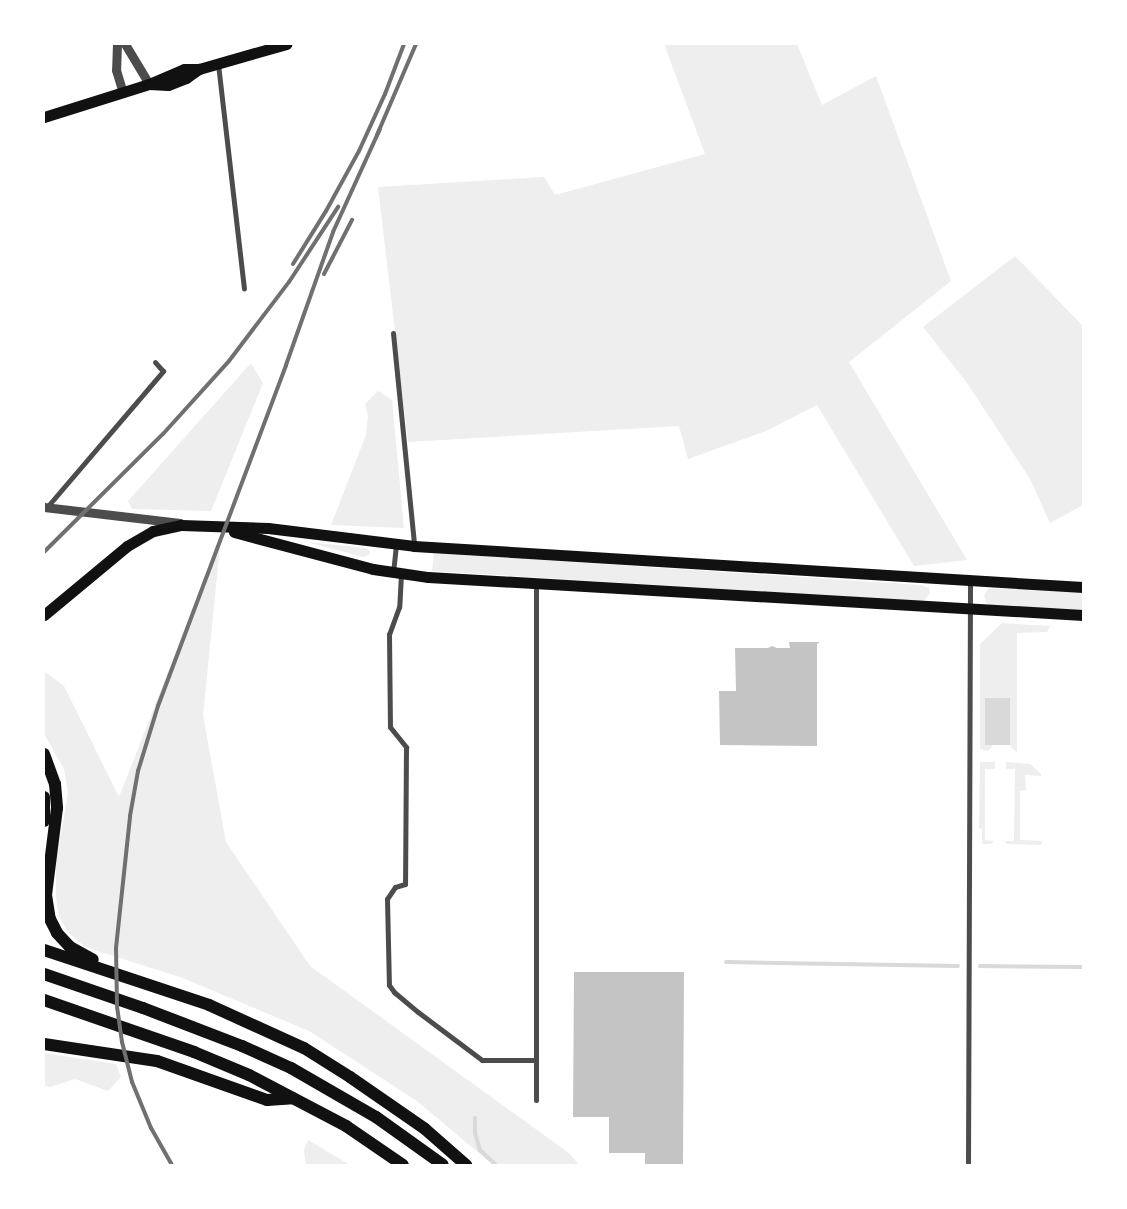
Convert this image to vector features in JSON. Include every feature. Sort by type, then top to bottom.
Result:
[{"type":"highway","points":[[44,754],[54,784],[57,808],[46,895],[54,926],[70,947],[86,958],[160,988]]},
{"type":"highway","points":[[44,796],[44,821]]},
{"type":"highway","points":[[44,950],[209,1005],[304,1048],[425,1129],[466,1165]]},
{"type":"highway","points":[[44,974],[143,1008],[242,1046],[290,1068],[376,1117],[443,1165]]},
{"type":"highway","points":[[44,1000],[194,1052],[295,1098],[346,1126],[403,1165]]},
{"type":"highway","points":[[44,1044],[158,1061],[266,1100],[295,1098]]},
{"type":"main road","points":[[44,117],[123,93],[184,69],[199,69],[286,44]]},
{"type":"main road","points":[[44,614],[114,555],[143,536],[167,527],[195,524],[268,528],[414,546],[970,581],[1083,586]]},
{"type":"main road","points":[[213,526],[397,574],[1083,616]]},
{"type":"street","points":[[117,44],[116,70],[123,93]]},
{"type":"street","points":[[125,44],[149,84]]},
{"type":"street","points":[[218,63],[244,288]]},
{"type":"street","points":[[393,333],[414,546]]},
{"type":"street","points":[[45,508],[162,371],[155,362]]},
{"type":"street","points":[[45,508],[195,524]]},
{"type":"street","points":[[396,544],[399,607],[389,634],[390,727],[406,747],[405,884],[395,887],[387,899],[389,985],[394,992],[418,1012],[482,1060],[536,1060]]},
{"type":"street","points":[[968,1165],[970,581]]},
{"type":"street","points":[[536,584],[536,1100]]},
{"type":"shaded area","points":[[664,44],[797,44],[822,105],[876,76],[951,281],[849,362],[967,560],[914,566],[817,405],[766,431],[688,459],[679,426],[408,442],[378,187],[544,177],[555,195],[705,154]]},
{"type":"shaded area","points":[[1015,256],[1083,326],[1083,505],[1050,523],[1030,479],[967,383],[923,327]]},
{"type":"shaded area","points":[[251,363],[263,383],[211,511],[132,509],[128,501]]},
{"type":"shaded area","points":[[378,391],[392,400],[404,528],[331,525],[366,435],[368,416],[365,404]]},
{"type":"shaded area","points":[[221,537],[203,715],[226,842],[310,966],[569,1153],[579,1165],[493,1165],[417,1101],[309,1031],[180,977],[85,947],[68,932],[59,917],[56,898],[56,862],[68,793],[64,769],[44,734],[44,671],[64,686],[119,797]]},
{"type":"shaded area","points":[[307,542],[366,548],[370,551],[369,555],[363,557]]},
{"type":"shaded area","points":[[434,553],[921,585],[929,588],[930,593],[925,600],[920,601],[432,571]]},
{"type":"shaded area","points":[[989,588],[1083,593],[1083,610],[989,605],[986,603],[984,595]]},
{"type":"shaded area","points":[[1002,623],[1050,626],[1047,632],[1017,633],[1017,753],[1010,746],[1010,698],[985,745],[993,745],[988,751],[980,749],[980,644]]},
{"type":"shaded area","points":[[985,698],[1010,698],[1010,745],[985,745]]},
{"type":"shaded area","points":[[980,762],[995,762],[995,769],[985,769],[985,840],[994,841],[991,844],[982,844],[982,829],[979,828]]},
{"type":"shaded area","points":[[1006,762],[1030,764],[1041,774],[1041,776],[1025,775],[1026,790],[1020,791],[1020,840],[1042,841],[1041,845],[1007,844],[1005,841],[1014,841],[1015,769],[1006,769]]},
{"type":"shaded area","points":[[44,1053],[116,1064],[121,1077],[108,1091],[75,1079],[50,1087],[44,1085]]},
{"type":"shaded area","points":[[308,1140],[350,1165],[306,1165],[304,1150]]},
{"type":"building","points":[[789,642],[820,642],[817,644],[817,746],[720,745],[719,691],[736,691],[735,648],[768,648],[772,646],[790,648]]},
{"type":"building","points":[[574,972],[684,972],[683,1165],[645,1165],[645,1153],[609,1153],[609,1117],[573,1117]]},
{"type":"waterway","points":[[726,962],[958,966]]},
{"type":"waterway","points":[[980,966],[1083,967]]},
{"type":"waterway","points":[[475,1118],[475,1133],[480,1150],[496,1165]]},
{"type":"railway","points":[[293,264],[326,211],[359,151],[385,94],[404,44]]},
{"type":"railway","points":[[377,135],[416,44]]},
{"type":"railway","points":[[172,1165],[151,1128],[132,1082],[122,1042],[117,1005],[116,948],[130,816],[138,771],[158,706],[286,365],[333,232],[380,129]]},
{"type":"railway","points":[[44,552],[163,434],[229,361],[289,282],[338,207]]},
{"type":"railway","points":[[324,274],[352,220]]}]
